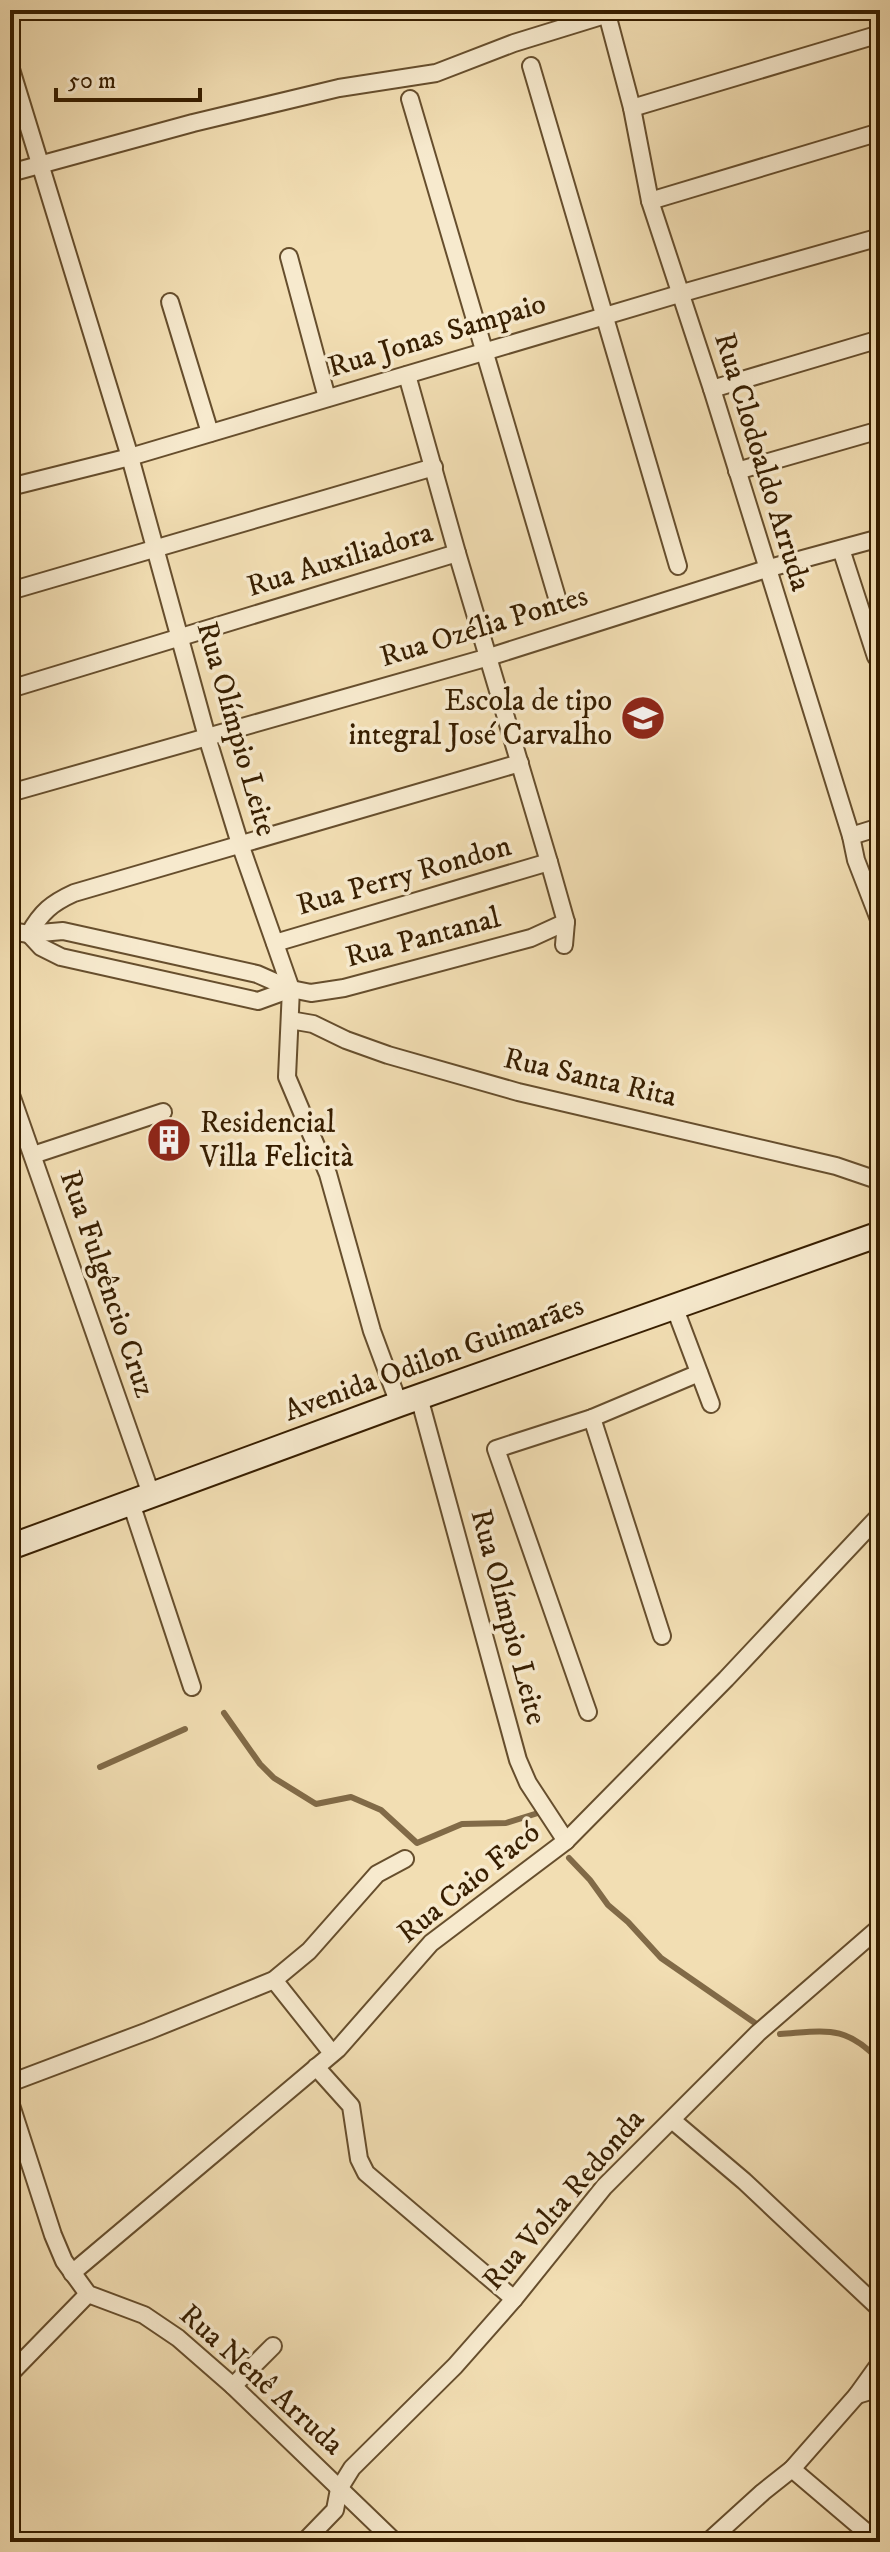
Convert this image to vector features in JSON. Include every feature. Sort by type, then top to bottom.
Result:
[{"type":"street","name":"Rua Clodoaldo Arruda","points":[[614,12],[650,201],[712,389],[856,860],[880,922]]},
{"type":"street","points":[[10,173],[193,123],[339,88],[436,73],[514,43],[614,12]]},
{"type":"street","points":[[632,108],[880,34]]},
{"type":"street","name":"Rua Olímpio Leite","points":[[10,66],[130,457],[207,737],[240,844],[291,989],[287,1077],[328,1174],[372,1331],[409,1401],[518,1760],[528,1783],[566,1841]]},
{"type":"street","points":[[531,66],[678,566]]},
{"type":"street","points":[[410,99],[558,601]]},
{"type":"street","points":[[650,201],[880,132]]},
{"type":"street","name":"Rua Jonas Sampaio","points":[[10,487],[130,457],[880,237]]},
{"type":"street","points":[[289,257],[327,398]]},
{"type":"street","points":[[170,302],[210,433]]},
{"type":"street","points":[[712,389],[880,339]]},
{"type":"street","points":[[407,375],[566,922],[564,945]]},
{"type":"street","points":[[737,471],[880,430]]},
{"type":"street","points":[[10,591],[434,467]]},
{"type":"street","name":"Rua Ozélia Pontes","points":[[10,793],[489,657],[766,569],[880,538]]},
{"type":"street","points":[[841,549],[876,657]]},
{"type":"street","name":"Rua Auxiliadora","points":[[10,689],[457,553]]},
{"type":"street","points":[[29,934],[40,914],[53,902],[74,893],[520,763]]},
{"type":"street","points":[[851,836],[880,827]]},
{"type":"street","name":"Rua Perry Rondon","points":[[275,943],[549,862]]},
{"type":"street","name":"Rua Pantanal","points":[[291,989],[311,993],[344,988],[531,938],[566,922]]},
{"type":"street","points":[[10,931],[29,934],[63,931],[257,974],[291,989]]},
{"type":"street","points":[[29,934],[41,947],[61,957],[258,1001],[291,989]]},
{"type":"street","name":"Rua Santa Rita","points":[[290,1020],[313,1024],[388,1055],[518,1092],[822,1163],[880,1181]]},
{"type":"street","name":"Rua Fulgêncio Cruz","points":[[10,1092],[33,1155],[141,1499],[192,1687]]},
{"type":"street","points":[[33,1155],[163,1112]]},
{"type":"street","name":"Avenida Odilon Guimarães","points":[[10,1547],[880,1234]]},
{"type":"street","points":[[674,1306],[711,1404]]},
{"type":"street","points":[[588,1712],[496,1449],[592,1418],[699,1373]]},
{"type":"street","points":[[592,1418],[662,1636]]},
{"type":"street","name":"Rua Caio Facó","points":[[72,2273],[332,2053],[431,1943],[566,1841],[726,1679],[880,1515]]},
{"type":"street","points":[[10,2083],[274,1980],[309,1951],[377,1874],[405,1859]]},
{"type":"street","name":"Rua Volta Redonda","points":[[304,2542],[335,2510],[339,2489],[352,2468],[455,2366],[514,2299],[604,2187],[758,2033],[880,1927]]},
{"type":"street","points":[[274,1980],[332,2053]]},
{"type":"street","points":[[316,2067],[351,2106],[359,2159],[366,2173],[514,2299]]},
{"type":"street","points":[[10,2102],[53,2235],[72,2273],[88,2294],[10,2374]]},
{"type":"street","points":[[672,2120],[744,2181],[880,2309]]},
{"type":"street","name":"Rua Nenê Arruda","points":[[88,2294],[155,2321],[233,2386],[395,2542]]},
{"type":"street","points":[[233,2386],[273,2346]]},
{"type":"street","points":[[708,2542],[792,2469],[857,2395],[880,2363]]},
{"type":"street","points":[[857,2395],[880,2388]]},
{"type":"street","points":[[792,2469],[877,2537]]},
{"type":"waterway","points":[[224,1713],[260,1764],[274,1778],[316,1804],[351,1797],[381,1810],[417,1843],[462,1824],[506,1823],[538,1813]]},
{"type":"waterway","points":[[100,1767],[185,1729]]},
{"type":"waterway","points":[[569,1858],[608,1905],[661,1958],[755,2023]]},
{"type":"waterway","points":[[780,2034],[834,2032],[856,2041],[880,2061]]},
{"type":"place","name":"Escola de tipo integral José Carvalho","points":[[643,718]]},
{"type":"place","name":"Residencial Villa Felicità","points":[[169,1140]]}]
